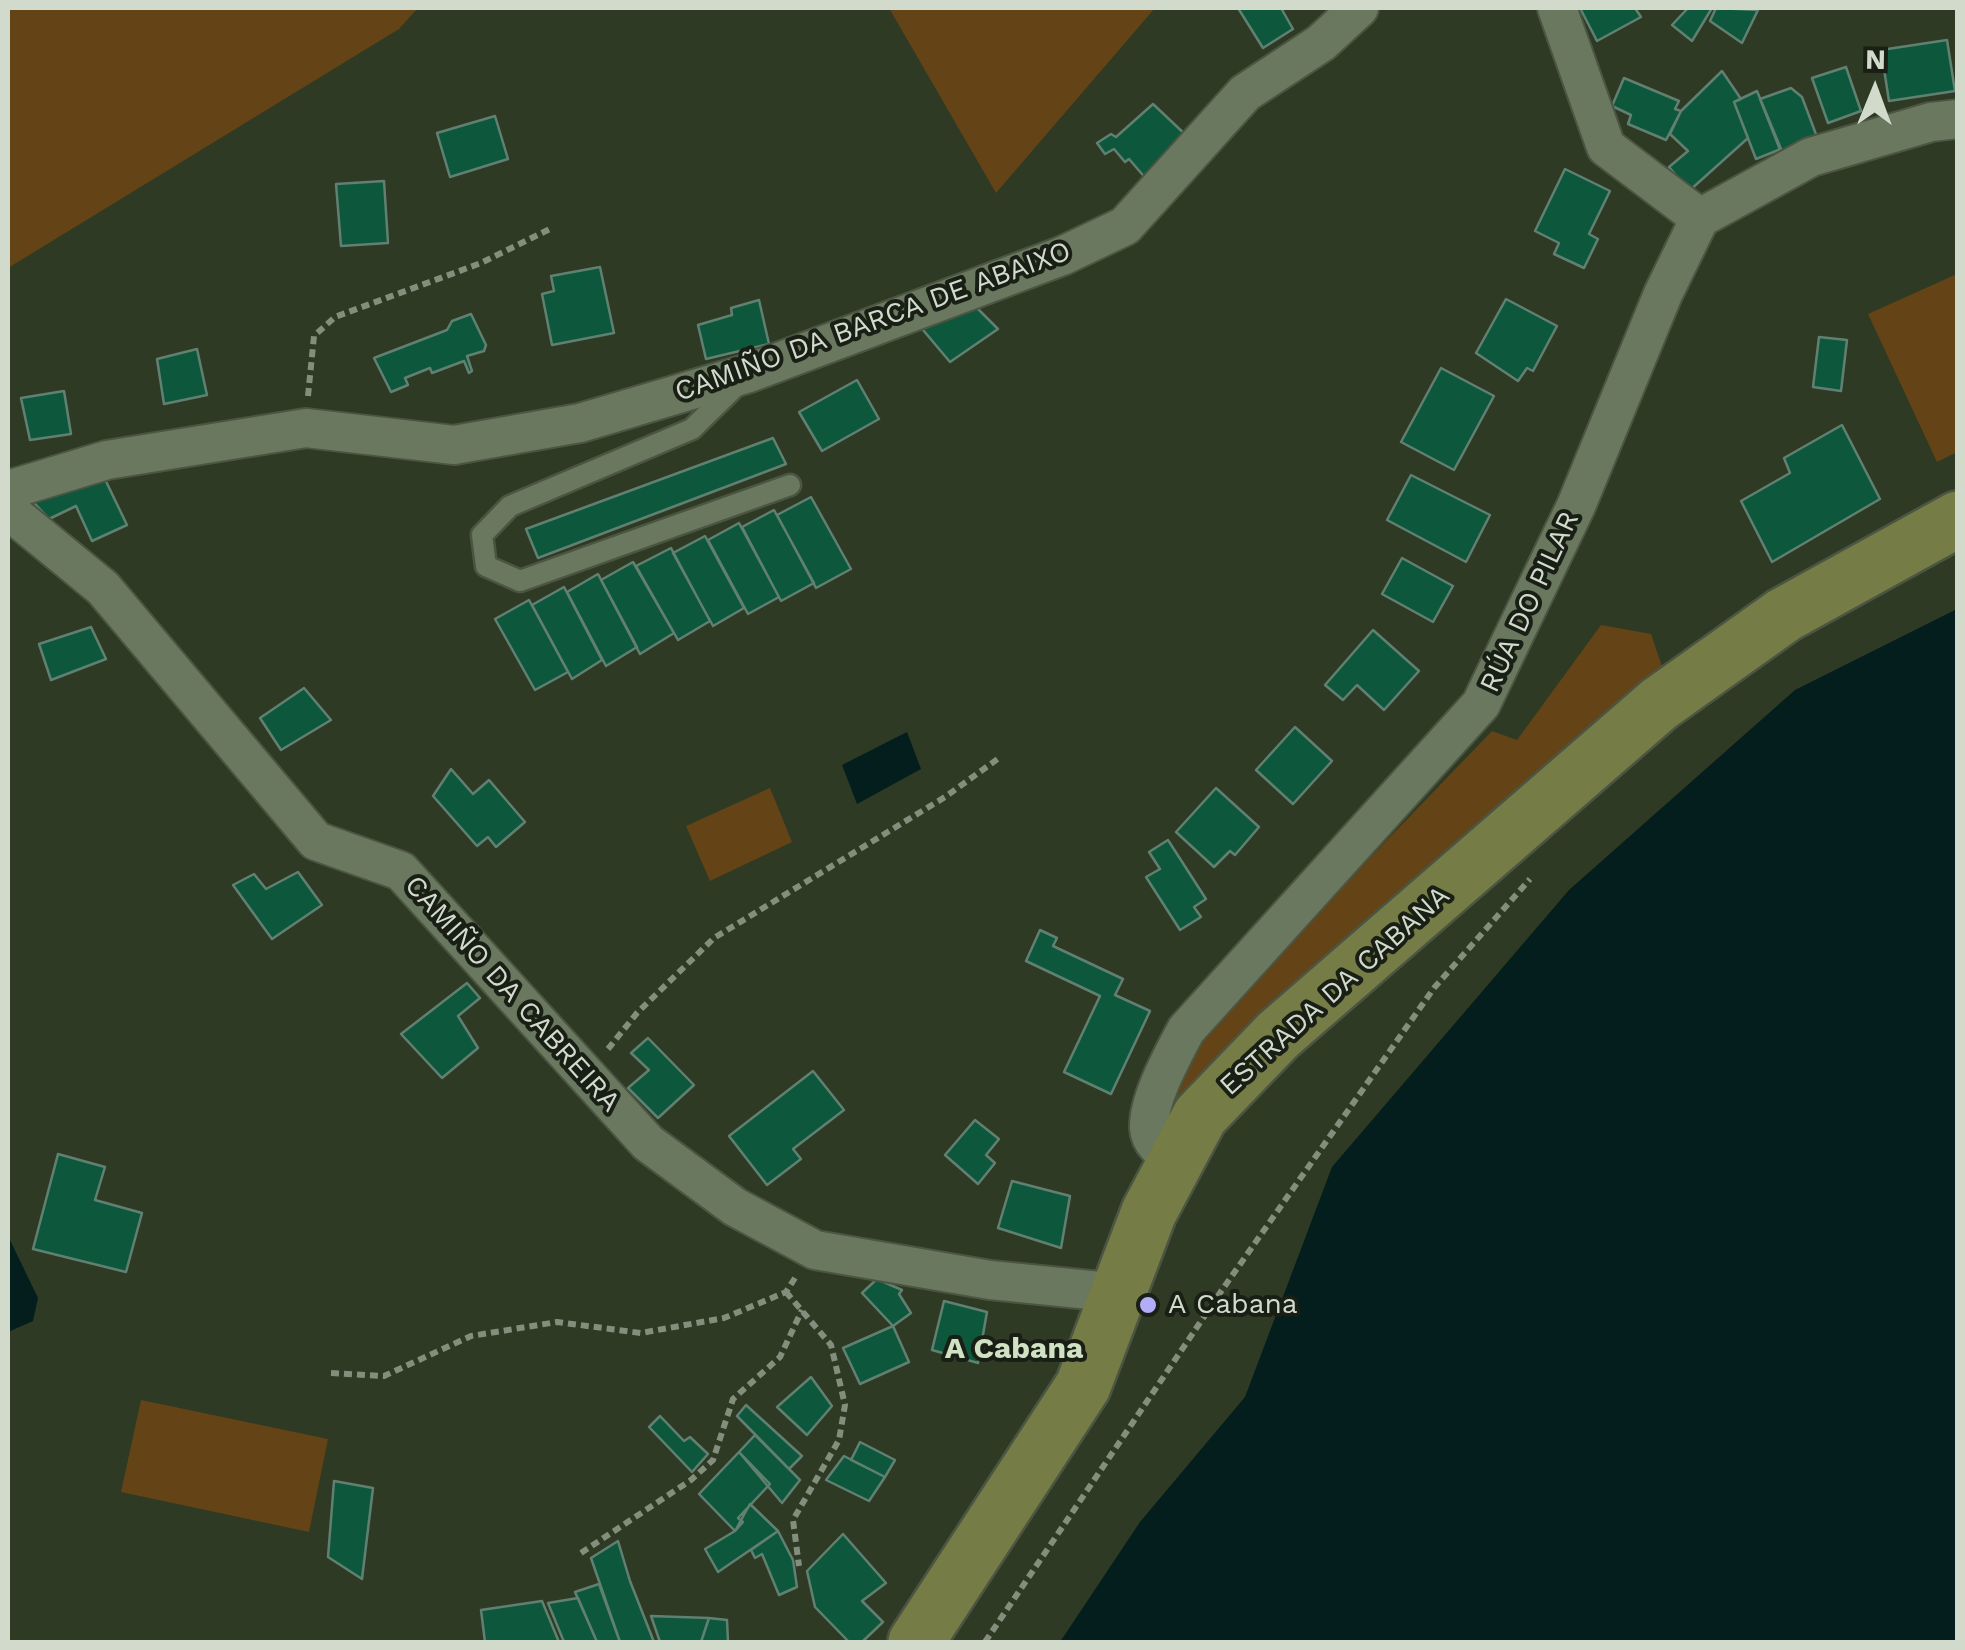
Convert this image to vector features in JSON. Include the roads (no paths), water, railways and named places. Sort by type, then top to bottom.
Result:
[{"type":"main road","name":"ESTRADA DA CABANA","points":[[916,1642],[1060,1427],[1083,1386],[1173,1159],[1200,1116],[1278,1036],[1659,704],[1784,616],[1958,518]]},
{"type":"street","name":"CAMIÑO DA BARCA DE ABAIXO","points":[[8,490],[107,460],[306,428],[454,445],[580,423],[750,373],[1062,256],[1125,226],[1245,93],[1321,43],[1359,8]]},
{"type":"street","points":[[1557,8],[1606,148],[1700,218],[1811,157],[1931,122],[1958,119]]},
{"type":"street","name":"RÚA DO PILAR","points":[[1173,1159],[1157,1147],[1149,1129],[1164,1071],[1186,1030],[1481,704],[1576,506],[1663,294],[1700,218]]},
{"type":"street","name":"CAMIÑO DA CABREIRA","points":[[8,510],[102,588],[316,841],[402,870],[584,1078],[648,1142],[735,1207],[814,1250],[990,1280],[1120,1293]]},
{"type":"lane","points":[[750,373],[692,429],[510,506],[482,534],[486,566],[520,581],[790,485]]},
{"type":"water","points":[[1957,609],[1957,1642],[1060,1642],[1140,1522],[1245,1397],[1332,1167],[1569,890],[1795,690]]},
{"type":"water","points":[[907,732],[921,769],[857,804],[842,765]]},
{"type":"water","points":[[8,1236],[38,1298],[33,1321],[8,1332]]},
{"type":"place","name":"A Cabana","points":[[1148,1305]]},
{"type":"district","name":"A Cabana","points":[[1014,1349]]}]
